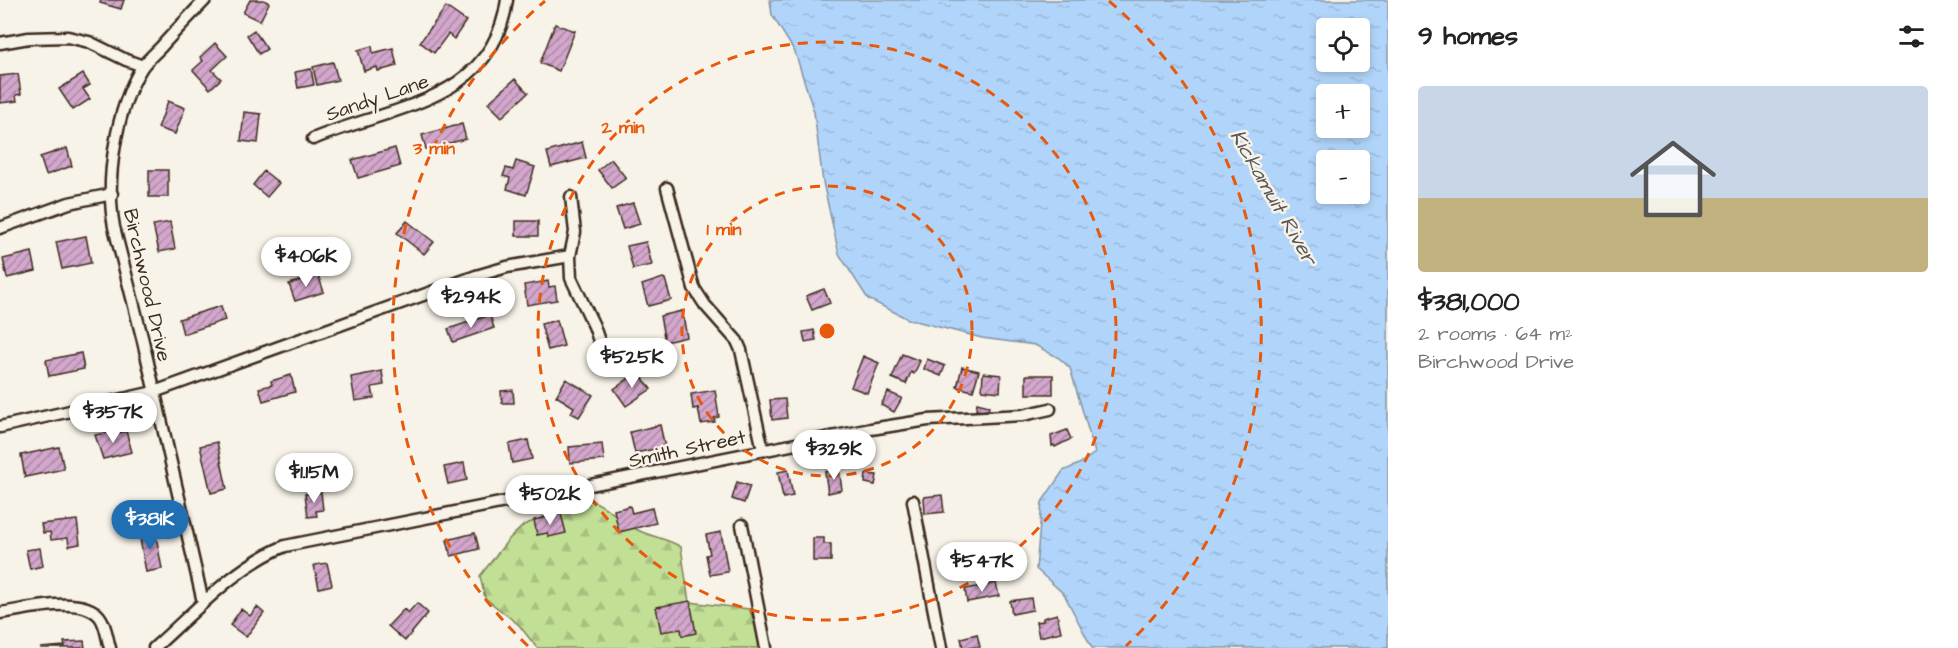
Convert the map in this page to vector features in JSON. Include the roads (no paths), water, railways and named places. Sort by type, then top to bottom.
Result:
[{"type":"street","name":"Birchwood Drive","points":[[203,602],[114,227],[111,210],[111,178],[121,118],[129,94],[143,66],[205,0]]},
{"type":"street","name":"Sandy Lane","points":[[313,139],[426,100],[457,84],[478,66],[495,42],[501,30],[507,0]]},
{"type":"street","points":[[0,43],[29,38],[68,37],[89,42],[143,66]]},
{"type":"street","points":[[667,188],[694,288],[705,305],[737,341],[741,350],[762,450]]},
{"type":"street","points":[[0,228],[69,203],[112,194]]},
{"type":"street","points":[[571,197],[575,232],[570,256],[571,278],[594,326],[602,350]]},
{"type":"street","points":[[0,427],[154,392],[476,276],[507,267],[570,256]]},
{"type":"street","name":"Smith Street","points":[[154,648],[203,602],[262,557],[285,546],[904,423],[1023,415],[1050,409]]},
{"type":"street","points":[[913,501],[941,648]]},
{"type":"street","points":[[742,525],[766,648]]},
{"type":"street","points":[[0,613],[80,605],[102,619],[110,648]]},
{"type":"water","name":"Kickamuit River","points":[[770,0],[1388,0],[1388,648],[1092,648],[1064,594],[1036,569],[1042,502],[1063,471],[1095,453],[1070,368],[1059,358],[1035,345],[982,338],[908,319],[868,299],[839,254],[823,182],[814,112],[795,52],[772,15]]}]
